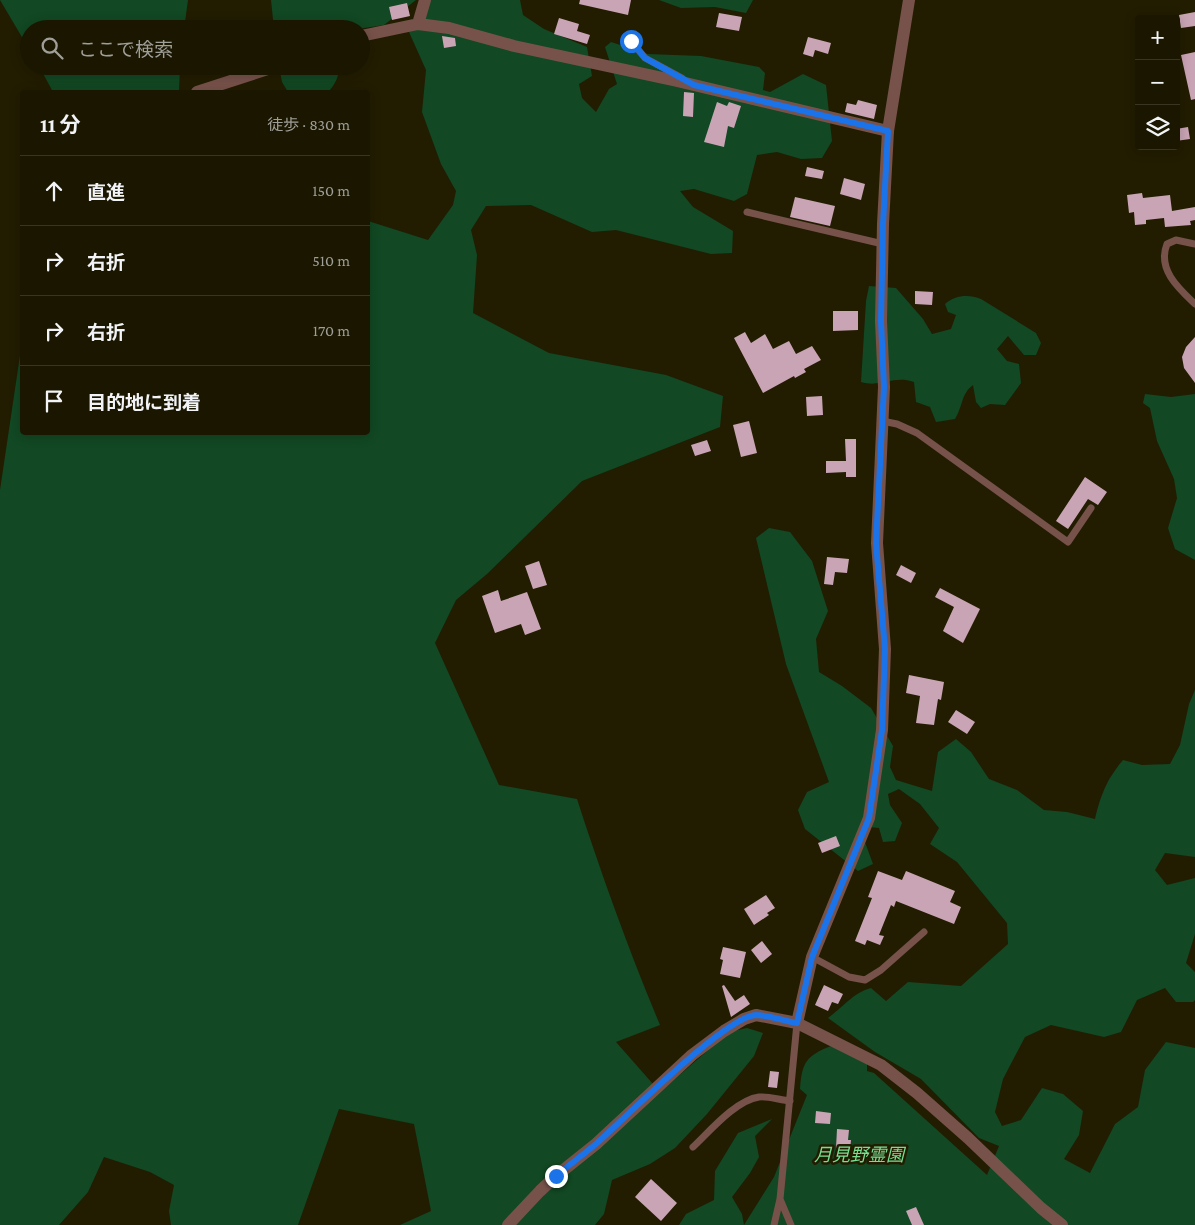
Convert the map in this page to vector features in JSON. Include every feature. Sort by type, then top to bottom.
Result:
[{"type":"street","points":[[418,24],[425,0]]},
{"type":"street","points":[[797,1023],[812,957],[869,818],[882,730],[885,649],[876,543],[884,387],[881,321],[883,244],[888,131],[910,0]]},
{"type":"street","points":[[370,34],[418,24],[449,28],[514,46],[694,85],[888,131]]},
{"type":"street","points":[[203,90],[249,75]]},
{"type":"street","points":[[508,1225],[556,1176],[596,1144],[692,1055],[724,1031],[744,1019],[756,1015],[797,1023],[881,1065],[917,1093],[1041,1208],[1062,1225]]},
{"type":"lane","points":[[631,41],[645,58],[694,85]]},
{"type":"lane","points":[[748,212],[883,244]]},
{"type":"lane","points":[[1195,244],[1176,240],[1167,244],[1163,253],[1164,264],[1176,287],[1195,304]]},
{"type":"lane","points":[[882,421],[896,424],[917,433],[1068,542],[1091,508]]},
{"type":"lane","points":[[812,957],[849,977],[865,980],[881,970],[924,932]]},
{"type":"lane","points":[[774,1225],[780,1199],[797,1023]]},
{"type":"lane","points":[[693,1147],[743,1103],[758,1097],[790,1101]]},
{"type":"lane","points":[[780,1199],[791,1225]]},
{"type":"green space","points":[[0,0],[188,0],[185,20],[20,20],[20,34]]},
{"type":"green space","points":[[271,0],[416,0],[384,25],[370,27],[370,20],[273,20]]},
{"type":"green space","points":[[421,0],[520,0],[523,15],[544,29],[587,47],[592,76],[579,84],[582,98],[596,112],[609,89],[617,84],[605,47],[611,42],[648,54],[701,56],[759,67],[765,73],[763,90],[770,92],[803,74],[826,85],[832,141],[822,158],[801,159],[777,152],[757,155],[747,194],[734,201],[694,189],[680,191],[693,207],[733,231],[732,253],[711,254],[616,230],[592,232],[531,205],[486,206],[471,230],[477,255],[473,313],[549,353],[666,375],[723,396],[720,427],[582,481],[487,574],[456,600],[435,643],[499,785],[577,799],[616,913],[660,1025],[616,1042],[660,1092],[729,1032],[747,1028],[763,1033],[754,1056],[707,1114],[675,1148],[650,1164],[612,1180],[604,1214],[595,1225],[400,1225],[431,1211],[414,1124],[339,1109],[298,1225],[171,1225],[169,1211],[174,1185],[150,1172],[104,1157],[88,1192],[59,1225],[0,1225],[0,490],[20,355],[20,435],[370,435],[370,222],[428,240],[453,205],[456,191],[441,164],[422,112],[426,70],[409,32]]},
{"type":"green space","points":[[659,0],[753,0],[746,13],[715,7],[681,8]]},
{"type":"green space","points":[[44,75],[180,75],[179,90],[52,90]]},
{"type":"green space","points":[[281,75],[338,75],[330,90],[287,90]]},
{"type":"green space","points":[[869,286],[896,288],[923,319],[932,334],[951,329],[956,315],[948,312],[945,304],[958,297],[972,296],[981,299],[1036,333],[1041,343],[1036,355],[1024,355],[1008,336],[997,349],[1007,361],[1019,364],[1021,383],[1005,405],[990,404],[981,408],[976,402],[973,385],[966,392],[955,419],[936,422],[930,407],[916,402],[914,382],[900,380],[875,384],[861,382],[866,301]]},
{"type":"green space","points":[[1145,394],[1171,397],[1195,394],[1195,560],[1175,549],[1168,528],[1177,498],[1174,479],[1157,441],[1150,408],[1143,403]]},
{"type":"green space","name":"月見野霊園","points":[[769,528],[790,532],[812,561],[828,611],[816,639],[819,672],[842,686],[871,708],[893,746],[890,767],[896,780],[932,791],[938,752],[956,739],[971,752],[989,779],[1017,790],[1044,810],[1067,812],[1095,819],[1105,787],[1123,760],[1142,765],[1170,764],[1180,745],[1189,704],[1195,690],[1195,857],[1165,853],[1155,870],[1167,885],[1195,878],[1195,934],[1186,963],[1195,972],[1195,1000],[1193,1002],[1176,1002],[1165,988],[1137,1000],[1121,1032],[1104,1037],[1051,1025],[1025,1037],[1003,1079],[995,1112],[1002,1126],[1021,1120],[1042,1088],[1063,1094],[1083,1111],[1079,1135],[1064,1159],[1090,1173],[1115,1124],[1138,1107],[1145,1070],[1166,1042],[1195,1048],[1195,1225],[744,1225],[774,1177],[807,1095],[800,1089],[804,1066],[816,1053],[831,1046],[867,1063],[867,1071],[874,1073],[987,1175],[999,1146],[979,1138],[921,1079],[875,1052],[828,1018],[859,993],[871,988],[886,1001],[908,982],[961,986],[1008,944],[1007,923],[957,862],[930,844],[939,828],[920,804],[899,789],[888,794],[890,805],[902,823],[895,841],[883,842],[879,828],[859,826],[873,864],[858,871],[805,829],[798,810],[807,792],[829,782],[786,664],[756,538]]},
{"type":"green space","points":[[772,1119],[755,1136],[759,1157],[732,1197],[742,1214],[744,1225],[679,1225],[686,1214],[714,1200],[715,1171],[738,1133]]},
{"type":"building","points":[[580,0],[631,0],[628,15],[579,4]]},
{"type":"building","points":[[407,3],[410,16],[392,20],[389,7]]},
{"type":"building","points":[[1195,12],[1195,26],[1181,28],[1179,15]]},
{"type":"building","points":[[719,13],[742,17],[739,31],[716,27]]},
{"type":"building","points":[[559,18],[579,24],[577,31],[590,35],[587,44],[554,34]]},
{"type":"building","points":[[442,36],[455,38],[456,46],[444,48]]},
{"type":"building","points":[[808,37],[831,43],[828,54],[815,50],[813,57],[803,54]]},
{"type":"building","points":[[1195,52],[1195,99],[1191,100],[1181,55]]},
{"type":"building","points":[[684,92],[694,93],[693,117],[683,116]]},
{"type":"building","points":[[858,100],[877,105],[874,119],[845,112],[847,103],[856,105]]},
{"type":"building","points":[[717,102],[727,106],[729,102],[741,106],[734,128],[728,126],[724,147],[704,142]]},
{"type":"building","points":[[1188,127],[1190,139],[1180,140],[1180,128]]},
{"type":"building","points":[[807,167],[824,171],[822,179],[805,176]]},
{"type":"building","points":[[844,178],[865,184],[861,200],[840,194]]},
{"type":"building","points":[[1142,193],[1143,198],[1170,195],[1172,211],[1195,207],[1195,220],[1190,221],[1191,225],[1165,227],[1164,218],[1146,220],[1146,224],[1135,225],[1134,212],[1129,213],[1127,195]]},
{"type":"building","points":[[795,197],[835,206],[830,226],[790,217]]},
{"type":"building","points":[[915,291],[933,292],[932,305],[915,304]]},
{"type":"building","points":[[833,311],[858,311],[858,330],[833,331]]},
{"type":"building","points":[[745,332],[751,343],[765,334],[773,349],[789,341],[796,354],[812,346],[821,360],[804,369],[806,372],[795,378],[794,376],[763,393],[734,338]]},
{"type":"building","points":[[1195,337],[1195,383],[1184,368],[1182,357],[1186,347]]},
{"type":"building","points":[[822,396],[823,415],[807,416],[806,397]]},
{"type":"building","points":[[749,421],[757,453],[741,457],[733,425]]},
{"type":"building","points":[[845,439],[856,439],[856,477],[846,477],[846,472],[826,473],[826,461],[846,461]]},
{"type":"building","points":[[707,440],[711,451],[695,456],[691,445]]},
{"type":"building","points":[[1085,477],[1107,492],[1098,505],[1088,499],[1068,529],[1056,521]]},
{"type":"building","points":[[827,557],[849,559],[847,573],[835,572],[833,585],[824,584]]},
{"type":"building","points":[[539,561],[547,585],[533,589],[525,566]]},
{"type":"building","points":[[901,565],[916,573],[911,583],[896,575]]},
{"type":"building","points":[[940,588],[980,609],[963,643],[943,631],[954,607],[935,597]]},
{"type":"building","points":[[498,590],[501,601],[527,592],[541,629],[525,635],[521,624],[495,633],[482,596]]},
{"type":"building","points":[[909,675],[944,682],[941,700],[938,699],[934,725],[916,723],[920,696],[906,693]]},
{"type":"building","points":[[956,710],[975,722],[967,734],[948,722]]},
{"type":"building","points":[[836,836],[840,846],[822,853],[818,843]]},
{"type":"building","points":[[878,871],[902,880],[906,871],[955,891],[950,902],[961,907],[954,924],[896,901],[894,907],[891,905],[879,935],[884,936],[880,945],[867,940],[865,945],[855,941],[872,898],[868,897]]},
{"type":"building","points":[[766,895],[775,908],[767,913],[769,915],[754,925],[744,909]]},
{"type":"building","points":[[762,941],[772,954],[761,963],[751,950]]},
{"type":"building","points":[[723,947],[746,952],[740,978],[720,974],[723,960],[720,959]]},
{"type":"building","points":[[724,985],[735,1001],[744,995],[750,1004],[731,1017],[722,986]]},
{"type":"building","points":[[824,985],[843,994],[838,1004],[832,1002],[828,1011],[815,1005]]},
{"type":"building","points":[[770,1071],[779,1072],[777,1088],[768,1087]]},
{"type":"building","points":[[816,1111],[831,1113],[830,1124],[815,1123]]},
{"type":"building","points":[[837,1129],[849,1130],[848,1140],[851,1140],[850,1151],[838,1150],[836,1148]]},
{"type":"building","points":[[651,1179],[677,1203],[661,1221],[635,1197]]},
{"type":"building","points":[[916,1207],[924,1225],[912,1225],[906,1211]]},
{"type":"route","points":[[556,1176],[596,1144],[692,1055],[724,1031],[744,1019],[756,1015],[797,1023],[812,957],[869,818],[882,730],[885,649],[876,543],[884,387],[881,321],[883,224],[888,131],[694,85],[645,58],[631,41]]}]
